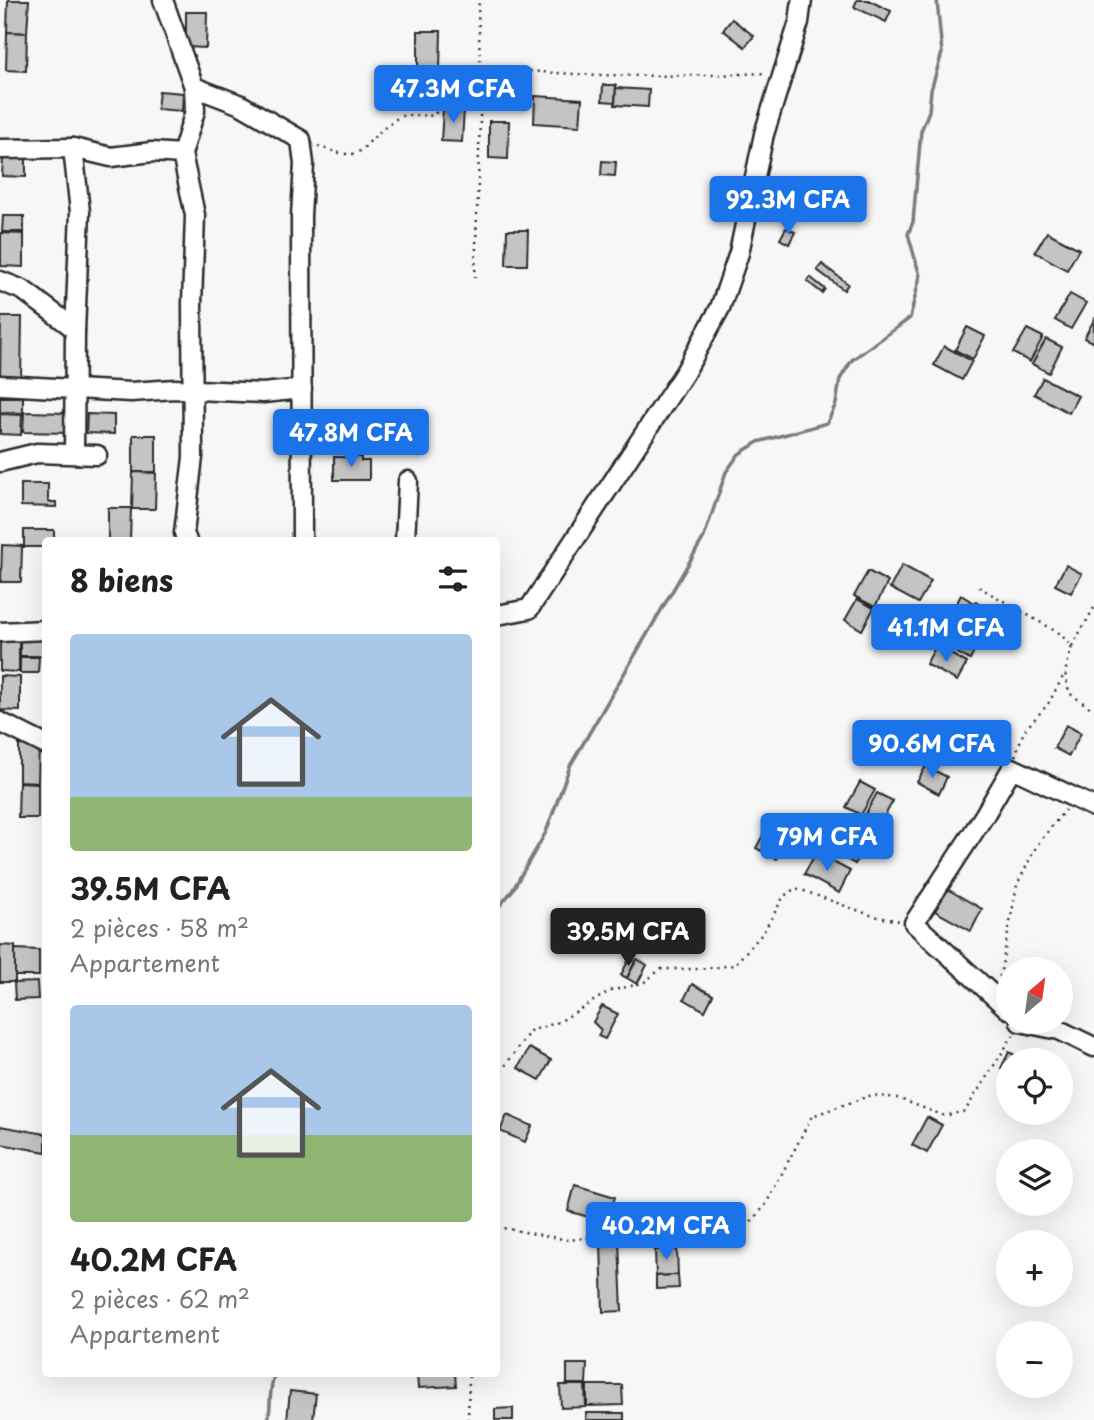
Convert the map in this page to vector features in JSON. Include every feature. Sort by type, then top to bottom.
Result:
[{"type":"street","points":[[163,0],[194,87],[195,111],[181,154],[195,215],[192,304],[193,457],[186,537]]},
{"type":"street","points":[[500,614],[529,609],[685,372],[720,308],[739,253],[764,134],[799,22],[802,0]]},
{"type":"street","points":[[194,87],[241,105],[301,140],[304,164],[301,216],[302,537]]},
{"type":"street","points":[[0,149],[73,148],[111,157],[152,152],[181,154]]},
{"type":"street","points":[[73,148],[80,212],[74,454]]},
{"type":"street","points":[[0,281],[23,290],[71,326],[75,332]]},
{"type":"street","points":[[0,385],[131,392],[174,389],[263,393],[302,390]]},
{"type":"street","points":[[0,462],[37,453],[97,455]]},
{"type":"street","points":[[405,537],[408,481]]},
{"type":"street","points":[[0,632],[42,630]]},
{"type":"street","points":[[0,722],[42,743]]},
{"type":"street","points":[[996,1000],[914,923],[1012,768],[1094,807]]},
{"type":"street","points":[[1067,1034],[1094,1047]]},
{"type":"path","points":[[475,278],[481,87],[480,0]]},
{"type":"path","points":[[481,66],[531,73],[720,75],[784,72]]},
{"type":"path","points":[[301,140],[338,153],[355,154],[366,148],[383,129],[401,116],[435,115],[449,93],[481,87]]},
{"type":"path","points":[[979,587],[1059,633],[1072,646]]},
{"type":"path","points":[[1012,768],[1024,731],[1048,704],[1065,673],[1072,646],[1094,608]]},
{"type":"path","points":[[1065,673],[1069,693],[1094,710]]},
{"type":"path","points":[[1004,957],[1017,884],[1037,845],[1077,798]]},
{"type":"path","points":[[500,1073],[530,1031],[559,1022],[610,991],[643,983],[661,969],[701,969],[734,965],[763,933],[784,896],[796,888],[873,916],[914,923]]},
{"type":"path","points":[[500,1228],[568,1240],[628,1233],[663,1222],[703,1226],[749,1224],[765,1206],[811,1116],[872,1095],[897,1098],[945,1116],[965,1111],[1013,1034]]},
{"type":"path","points":[[468,1420],[469,1377]]},
{"type":"building","points":[[8,0],[29,0],[27,33],[7,32]]},
{"type":"building","points":[[857,0],[868,0],[891,11],[886,22],[854,7]]},
{"type":"building","points":[[186,12],[207,12],[206,48],[186,47]]},
{"type":"building","points":[[732,19],[754,36],[745,47],[723,30]]},
{"type":"building","points":[[418,31],[441,31],[440,69],[418,68]]},
{"type":"building","points":[[7,32],[27,33],[26,71],[6,70]]},
{"type":"building","points":[[418,68],[438,69],[437,98],[418,98]]},
{"type":"building","points":[[603,85],[616,85],[615,102],[602,101]]},
{"type":"building","points":[[616,88],[649,90],[648,107],[615,105]]},
{"type":"building","points":[[159,91],[183,93],[182,111],[157,109]]},
{"type":"building","points":[[535,96],[582,99],[580,126],[534,123]]},
{"type":"building","points":[[443,108],[464,109],[462,142],[441,141]]},
{"type":"building","points":[[489,121],[509,121],[508,159],[489,158]]},
{"type":"building","points":[[3,158],[26,158],[26,177],[2,176]]},
{"type":"building","points":[[602,161],[616,162],[615,176],[601,175]]},
{"type":"building","points":[[3,216],[24,216],[24,232],[2,232]]},
{"type":"building","points":[[786,228],[795,232],[789,244],[780,239]]},
{"type":"building","points":[[507,230],[528,230],[527,265],[506,265]]},
{"type":"building","points":[[1047,232],[1079,249],[1067,270],[1035,252]]},
{"type":"building","points":[[1,233],[24,234],[24,267],[1,266]]},
{"type":"building","points":[[822,264],[848,284],[844,290],[817,270]]},
{"type":"building","points":[[810,277],[825,289],[822,293],[807,281]]},
{"type":"building","points":[[1070,294],[1086,303],[1071,329],[1055,320]]},
{"type":"building","points":[[1,317],[22,317],[21,379],[0,378]]},
{"type":"building","points":[[1094,320],[1094,343],[1084,338]]},
{"type":"building","points":[[967,327],[985,336],[973,359],[955,350]]},
{"type":"building","points":[[1027,329],[1043,337],[1030,362],[1013,353]]},
{"type":"building","points":[[1046,339],[1062,347],[1049,373],[1032,364]]},
{"type":"building","points":[[944,346],[972,361],[962,380],[934,365]]},
{"type":"building","points":[[1043,378],[1078,396],[1069,413],[1034,394]]},
{"type":"building","points":[[0,397],[23,397],[23,413],[0,412]]},
{"type":"building","points":[[24,412],[68,413],[68,433],[23,432]]},
{"type":"building","points":[[0,414],[22,415],[21,435],[0,434]]},
{"type":"building","points":[[87,414],[114,415],[114,434],[86,433]]},
{"type":"building","points":[[133,435],[156,435],[156,472],[133,472]]},
{"type":"building","points":[[334,457],[361,457],[361,461],[369,461],[369,480],[334,480]]},
{"type":"building","points":[[133,472],[156,473],[155,509],[132,509]]},
{"type":"building","points":[[21,484],[48,484],[48,502],[56,502],[56,507],[21,506]]},
{"type":"building","points":[[108,508],[131,508],[130,537],[108,537]]},
{"type":"building","points":[[24,530],[54,530],[54,537],[42,537],[42,547],[24,547]]},
{"type":"building","points":[[2,545],[22,546],[21,582],[1,582]]},
{"type":"building","points":[[902,565],[931,581],[918,603],[890,588]]},
{"type":"building","points":[[1066,565],[1082,574],[1071,593],[1055,585]]},
{"type":"building","points":[[868,571],[888,582],[875,607],[854,596]]},
{"type":"building","points":[[961,595],[974,603],[976,601],[995,615],[986,631],[952,612]]},
{"type":"building","points":[[857,599],[874,608],[862,630],[845,620]]},
{"type":"building","points":[[946,624],[979,642],[970,660],[936,641]]},
{"type":"building","points":[[20,635],[42,636],[42,656],[20,656]]},
{"type":"building","points":[[0,636],[19,637],[19,672],[0,671]]},
{"type":"building","points":[[936,646],[967,663],[957,681],[926,664]]},
{"type":"building","points":[[20,657],[39,657],[38,673],[20,673]]},
{"type":"building","points":[[0,676],[20,677],[20,711],[0,710]]},
{"type":"building","points":[[1066,725],[1081,733],[1069,756],[1054,748]]},
{"type":"building","points":[[19,745],[39,746],[38,782],[19,781]]},
{"type":"building","points":[[926,766],[947,777],[939,794],[917,782]]},
{"type":"building","points":[[19,782],[38,783],[38,818],[18,818]]},
{"type":"building","points":[[860,782],[875,790],[861,815],[846,807]]},
{"type":"building","points":[[877,793],[893,801],[878,828],[862,820]]},
{"type":"building","points":[[834,823],[867,841],[855,864],[823,846]]},
{"type":"building","points":[[768,826],[789,837],[777,859],[756,848]]},
{"type":"building","points":[[816,853],[850,871],[839,893],[804,874]]},
{"type":"building","points":[[947,889],[982,909],[971,931],[935,911]]},
{"type":"building","points":[[0,945],[15,946],[15,982],[0,982]]},
{"type":"building","points":[[15,949],[39,950],[39,976],[15,976]]},
{"type":"building","points":[[629,959],[635,962],[627,978],[621,975]]},
{"type":"building","points":[[637,959],[647,965],[637,984],[627,978]]},
{"type":"building","points":[[37,982],[38,999],[15,1000],[14,983]]},
{"type":"building","points":[[692,984],[713,995],[705,1011],[684,999]]},
{"type":"building","points":[[602,1006],[618,1014],[605,1039],[598,1036],[601,1030],[593,1022]]},
{"type":"building","points":[[529,1048],[551,1060],[540,1080],[518,1068]]},
{"type":"building","points":[[507,1115],[532,1126],[525,1142],[500,1131]]},
{"type":"building","points":[[927,1117],[942,1125],[927,1153],[912,1145]]},
{"type":"building","points":[[0,1126],[42,1133],[42,1151],[0,1144]]},
{"type":"building","points":[[575,1185],[615,1197],[610,1212],[605,1210],[602,1221],[568,1211]]},
{"type":"building","points":[[655,1236],[677,1236],[677,1249],[656,1250]]},
{"type":"building","points":[[619,1241],[622,1311],[603,1312],[601,1242]]},
{"type":"building","points":[[677,1249],[678,1275],[656,1276],[655,1250]]},
{"type":"building","points":[[678,1275],[679,1288],[656,1289],[656,1276]]},
{"type":"building","points":[[567,1364],[587,1364],[586,1384],[567,1384]]},
{"type":"building","points":[[417,1377],[455,1377],[456,1386],[418,1388]]},
{"type":"building","points":[[560,1385],[585,1385],[586,1407],[561,1408]]},
{"type":"building","points":[[587,1385],[622,1385],[623,1405],[587,1406]]},
{"type":"building","points":[[290,1391],[316,1394],[313,1420],[287,1420]]},
{"type":"building","points":[[513,1408],[513,1420],[495,1420],[495,1409]]},
{"type":"building","points":[[586,1413],[624,1413],[624,1420],[586,1420]]},
{"type":"waterway","points":[[500,905],[512,891],[546,832],[570,766],[704,537],[726,472],[739,454],[758,442],[827,423],[836,404],[840,379],[852,360],[910,318],[920,276],[908,234],[913,222],[921,131],[929,111],[931,90],[942,53],[937,0]]},
{"type":"waterway","points":[[268,1420],[274,1377]]}]
